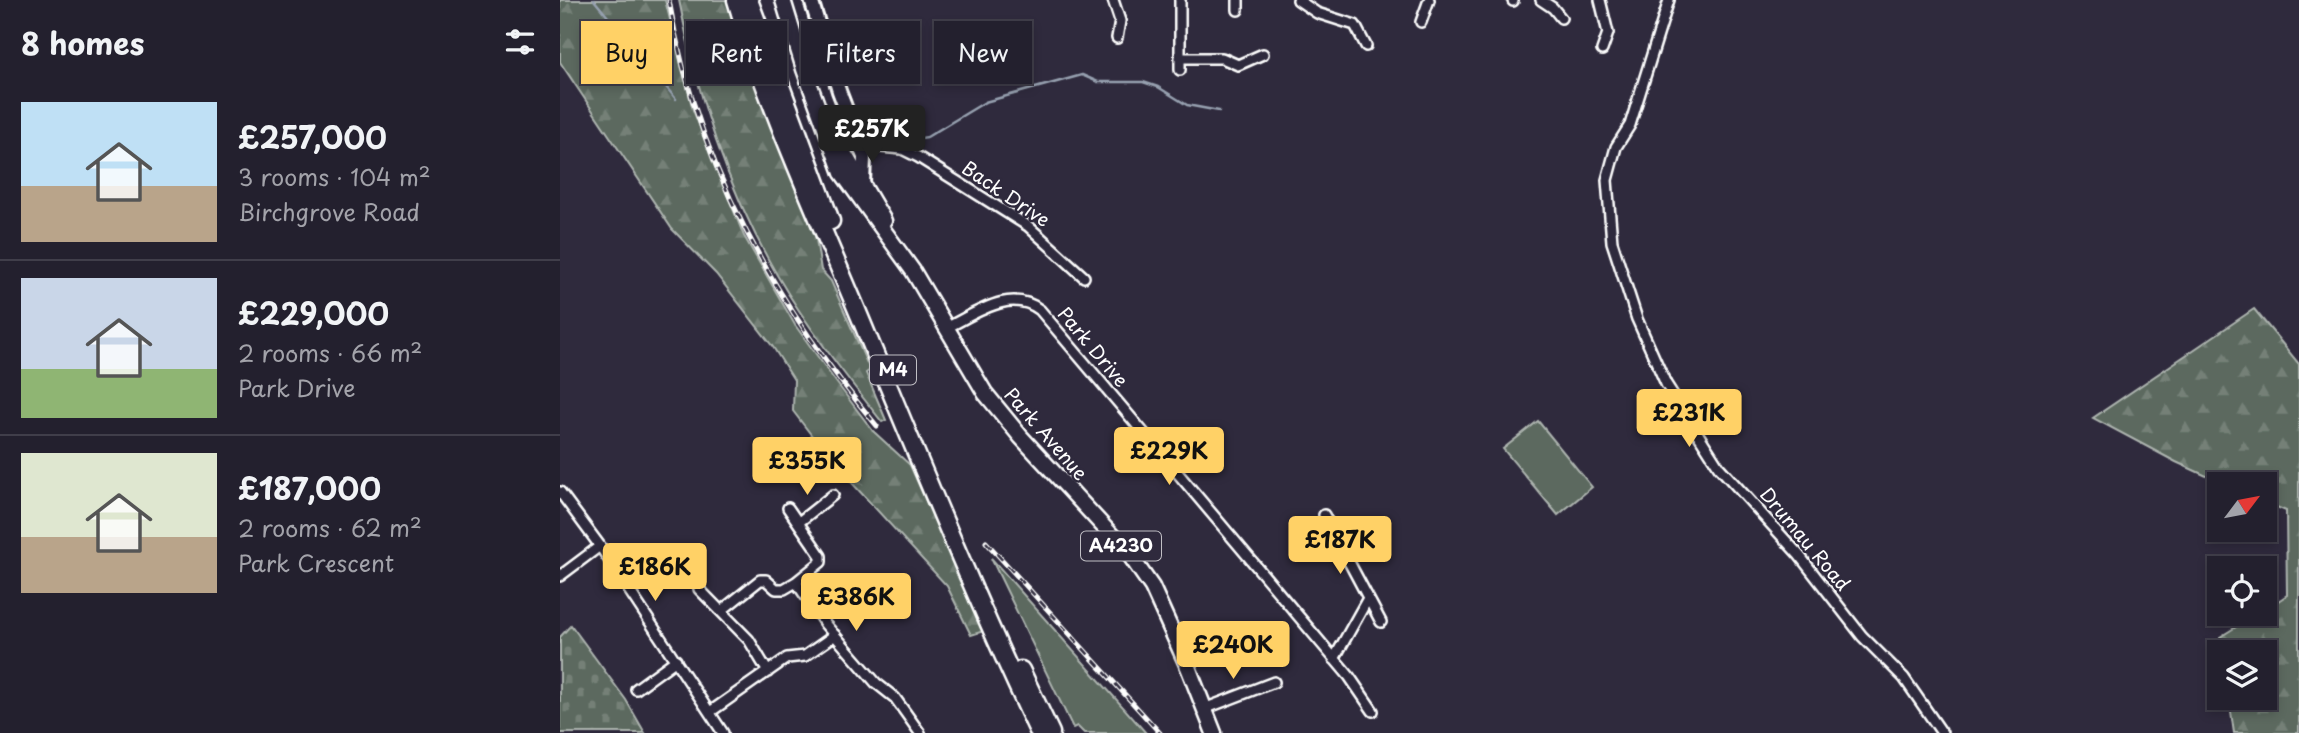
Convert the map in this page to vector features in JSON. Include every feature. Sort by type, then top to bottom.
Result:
[{"type":"highway","name":"M4","points":[[736,0],[769,97],[825,234],[989,628],[1039,733]]},
{"type":"highway","name":"M4","points":[[749,0],[829,217],[996,617],[1051,733]]},
{"type":"main road","name":"A4230","points":[[783,0],[801,59]]},
{"type":"main road","points":[[811,0],[818,21]]},
{"type":"main road","name":"A4230","points":[[810,84],[837,163],[857,185]]},
{"type":"main road","points":[[838,84],[865,164],[857,185]]},
{"type":"main road","name":"A4230","points":[[824,120],[852,166]]},
{"type":"main road","points":[[852,166],[859,154],[859,145]]},
{"type":"main road","name":"Park Avenue","points":[[852,166],[857,185],[998,410],[1129,554],[1152,587],[1172,628],[1204,709]]},
{"type":"main road","name":"A4230","points":[[1204,709],[1214,733]]},
{"type":"street","points":[[1113,0],[1120,21],[1117,38]]},
{"type":"street","points":[[1180,0],[1180,69]]},
{"type":"street","points":[[1298,0],[1317,13],[1355,26],[1366,46]]},
{"type":"street","points":[[1422,22],[1429,0]]},
{"type":"street","points":[[1541,0],[1553,8],[1560,18]]},
{"type":"street","points":[[1600,0],[1608,33],[1602,50]]},
{"type":"street","name":"Drumau Road","points":[[1669,0],[1630,125],[1615,147],[1607,180],[1612,242],[1637,319],[1666,384],[1719,467],[1799,555],[1861,636],[1904,678],[1942,733]]},
{"type":"street","points":[[1180,58],[1222,58],[1238,65],[1263,54]]},
{"type":"street","name":"Back Drive","points":[[859,145],[902,149],[918,156],[1028,226],[1084,277]]},
{"type":"street","name":"Park Drive","points":[[946,328],[1007,300],[1027,302],[1040,310],[1334,659],[1373,711]]},
{"type":"street","points":[[560,492],[600,547],[723,733]]},
{"type":"street","points":[[799,522],[833,495]]},
{"type":"street","points":[[721,611],[764,578],[776,589],[785,589],[821,562],[821,556],[788,508]]},
{"type":"street","points":[[1324,515],[1381,622]]},
{"type":"street","points":[[560,576],[600,547]]},
{"type":"street","points":[[796,582],[835,635],[876,683],[895,698],[920,733]]},
{"type":"street","points":[[699,589],[749,640],[768,672]]},
{"type":"street","points":[[1334,659],[1367,600]]},
{"type":"street","points":[[710,712],[787,658],[815,652],[835,635]]},
{"type":"street","points":[[636,689],[676,660]]},
{"type":"street","points":[[1204,709],[1274,682]]},
{"type":"street","points":[[1926,733],[1934,724]]},
{"type":"green space","points":[[560,0],[665,0],[670,21],[581,21],[581,84],[672,84],[672,28],[693,110],[744,236],[795,325],[836,382],[873,431],[910,465],[984,631],[971,635],[947,586],[829,458],[793,411],[794,380],[773,347],[716,274],[672,229],[560,62]]},
{"type":"green space","points":[[679,0],[727,0],[735,21],[686,21],[686,36]]},
{"type":"green space","points":[[698,84],[758,84],[816,239],[821,270],[831,281],[870,370],[866,373],[886,420],[882,422],[840,369],[777,275],[759,243],[729,176]]},
{"type":"green space","points":[[2254,309],[2299,364],[2299,733],[2234,733],[2231,710],[2277,710],[2277,640],[2220,640],[2220,637],[2238,626],[2277,626],[2277,602],[2287,595],[2286,511],[2277,507],[2277,472],[2207,472],[2207,476],[2093,418]]},
{"type":"green space","points":[[1538,421],[1592,487],[1558,515],[1503,449]]},
{"type":"green space","points":[[991,558],[1146,733],[1084,733],[1077,726],[1073,728]]},
{"type":"green space","points":[[571,625],[626,700],[645,733],[560,733],[560,637]]},
{"type":"waterway","points":[[594,0],[676,99]]},
{"type":"waterway","points":[[891,143],[927,137],[985,102],[1082,75],[1098,82],[1143,82],[1158,87],[1187,105],[1219,111]]},
{"type":"railway","points":[[669,0],[681,59],[698,117],[719,173],[744,227],[805,330],[877,426]]},
{"type":"railway","points":[[986,542],[1160,733]]}]
